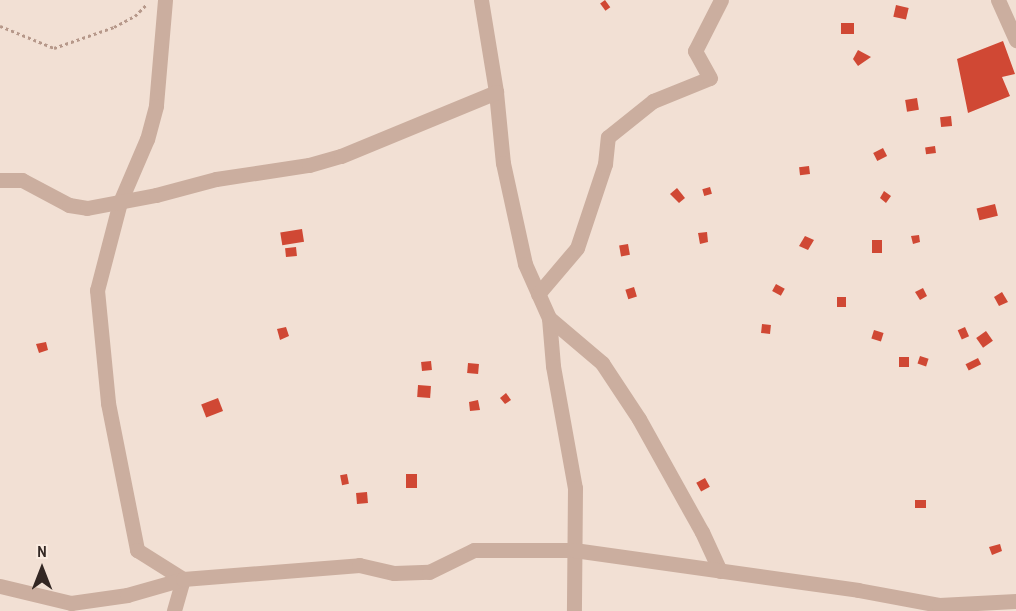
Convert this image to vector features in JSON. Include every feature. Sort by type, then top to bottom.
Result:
[{"type":"street","points":[[165,0],[156,105],[147,139],[120,202],[97,290],[108,403],[137,550],[183,579]]},
{"type":"street","points":[[481,0],[496,92],[503,163],[525,264],[549,318],[553,366],[575,488],[574,611]]},
{"type":"street","points":[[538,294],[577,248],[605,164],[608,137],[653,101],[710,78],[695,51],[721,0]]},
{"type":"street","points":[[998,0],[1016,40]]},
{"type":"street","points":[[0,180],[22,180],[69,205],[87,208],[216,179],[309,165],[341,156],[496,92]]},
{"type":"street","points":[[549,318],[602,363],[639,419],[702,532],[720,571]]},
{"type":"street","points":[[0,586],[71,603],[127,595],[183,579],[359,565],[394,573],[429,572],[474,550],[574,550],[858,590],[939,605],[1016,601]]},
{"type":"street","points":[[174,611],[183,579]]},
{"type":"path","points":[[0,26],[54,48],[114,27],[135,16],[151,0]]},
{"type":"building","points":[[605,0],[610,7],[605,11],[600,4]]},
{"type":"building","points":[[896,5],[909,8],[906,20],[893,17]]},
{"type":"building","points":[[841,23],[854,23],[854,34],[841,34]]},
{"type":"building","points":[[1003,41],[1015,74],[1002,77],[1010,96],[968,113],[957,59]]},
{"type":"building","points":[[858,50],[871,57],[858,66],[853,59]]},
{"type":"building","points":[[917,98],[919,110],[907,112],[905,100]]},
{"type":"building","points":[[951,116],[952,126],[941,127],[940,117]]},
{"type":"building","points":[[935,146],[936,153],[926,154],[925,147]]},
{"type":"building","points":[[883,148],[887,156],[877,161],[873,153]]},
{"type":"building","points":[[809,166],[810,174],[800,175],[799,167]]},
{"type":"building","points":[[710,187],[712,194],[704,196],[702,189]]},
{"type":"building","points":[[677,188],[685,198],[679,203],[670,194]]},
{"type":"building","points":[[884,191],[891,196],[886,203],[880,198]]},
{"type":"building","points":[[995,204],[998,216],[979,220],[977,209]]},
{"type":"building","points":[[302,229],[304,242],[282,245],[280,232]]},
{"type":"building","points":[[707,232],[708,242],[700,244],[698,233]]},
{"type":"building","points":[[919,235],[920,242],[913,244],[911,236]]},
{"type":"building","points":[[805,236],[814,240],[808,250],[799,246]]},
{"type":"building","points":[[872,240],[882,240],[882,253],[872,253]]},
{"type":"building","points":[[628,244],[630,255],[621,256],[619,246]]},
{"type":"building","points":[[296,247],[297,256],[286,257],[285,248]]},
{"type":"building","points":[[776,284],[785,289],[781,296],[772,291]]},
{"type":"building","points":[[634,287],[637,297],[628,299],[625,290]]},
{"type":"building","points":[[923,288],[927,296],[920,300],[915,292]]},
{"type":"building","points":[[1002,292],[1008,302],[999,306],[994,297]]},
{"type":"building","points":[[837,297],[846,297],[846,307],[837,307]]},
{"type":"building","points":[[762,324],[771,325],[770,334],[761,333]]},
{"type":"building","points":[[286,327],[289,336],[280,340],[277,329]]},
{"type":"building","points":[[965,327],[969,336],[962,339],[958,330]]},
{"type":"building","points":[[874,330],[884,333],[881,342],[871,339]]},
{"type":"building","points":[[986,331],[993,341],[983,348],[976,338]]},
{"type":"building","points":[[46,342],[48,350],[39,353],[36,344]]},
{"type":"building","points":[[920,356],[929,359],[926,366],[918,364]]},
{"type":"building","points":[[899,357],[909,357],[909,367],[899,367]]},
{"type":"building","points":[[978,358],[981,364],[969,371],[966,364]]},
{"type":"building","points":[[431,361],[432,370],[422,371],[421,362]]},
{"type":"building","points":[[468,363],[479,364],[478,374],[467,373]]},
{"type":"building","points":[[418,385],[431,386],[430,398],[417,397]]},
{"type":"building","points":[[506,393],[511,400],[505,404],[500,398]]},
{"type":"building","points":[[218,398],[223,411],[206,418],[201,404]]},
{"type":"building","points":[[478,400],[480,410],[470,411],[469,402]]},
{"type":"building","points":[[347,474],[349,484],[342,485],[340,475]]},
{"type":"building","points":[[406,474],[417,474],[417,488],[406,488]]},
{"type":"building","points":[[705,478],[710,487],[701,492],[696,483]]},
{"type":"building","points":[[367,492],[368,503],[357,504],[356,493]]},
{"type":"building","points":[[915,500],[926,500],[926,508],[915,508]]},
{"type":"building","points":[[1000,544],[1002,551],[992,555],[989,547]]}]
